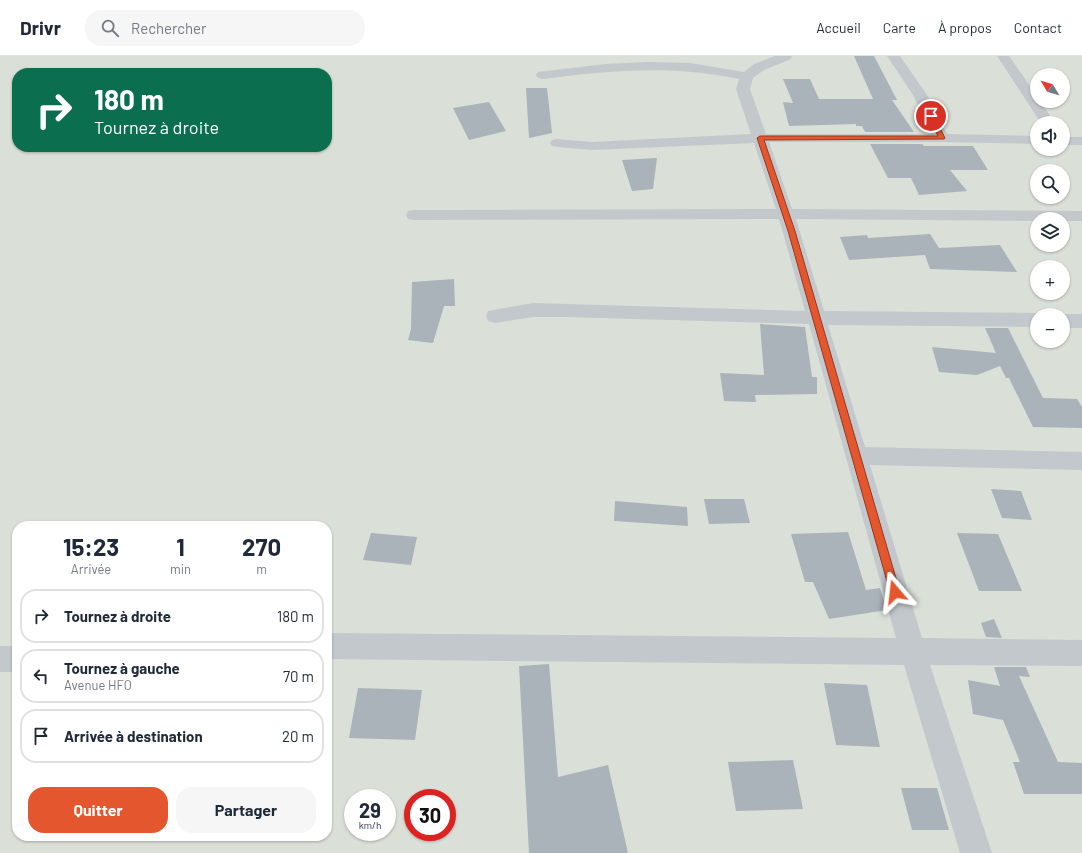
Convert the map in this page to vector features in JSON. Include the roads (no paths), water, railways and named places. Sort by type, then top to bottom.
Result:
[{"type":"street","points":[[786,56],[760,67],[747,76],[743,89],[786,214],[818,318],[855,456],[913,652],[976,853]]},
{"type":"street","points":[[893,56],[920,95],[942,138]]},
{"type":"street","points":[[1003,56],[1043,116]]},
{"type":"street","points":[[543,75],[589,69],[674,67],[710,69],[747,76]]},
{"type":"street","points":[[557,143],[592,146],[760,138],[942,138],[1030,140]]},
{"type":"street","points":[[1070,141],[1082,141]]},
{"type":"street","points":[[414,215],[786,214],[1082,216]]},
{"type":"street","points":[[495,316],[533,310],[565,310],[818,318],[1030,320]]},
{"type":"street","points":[[1070,321],[1082,321]]},
{"type":"street","points":[[855,456],[1082,461]]},
{"type":"street","points":[[332,646],[1082,653]]},
{"type":"street","points":[[0,659],[12,659]]}]
